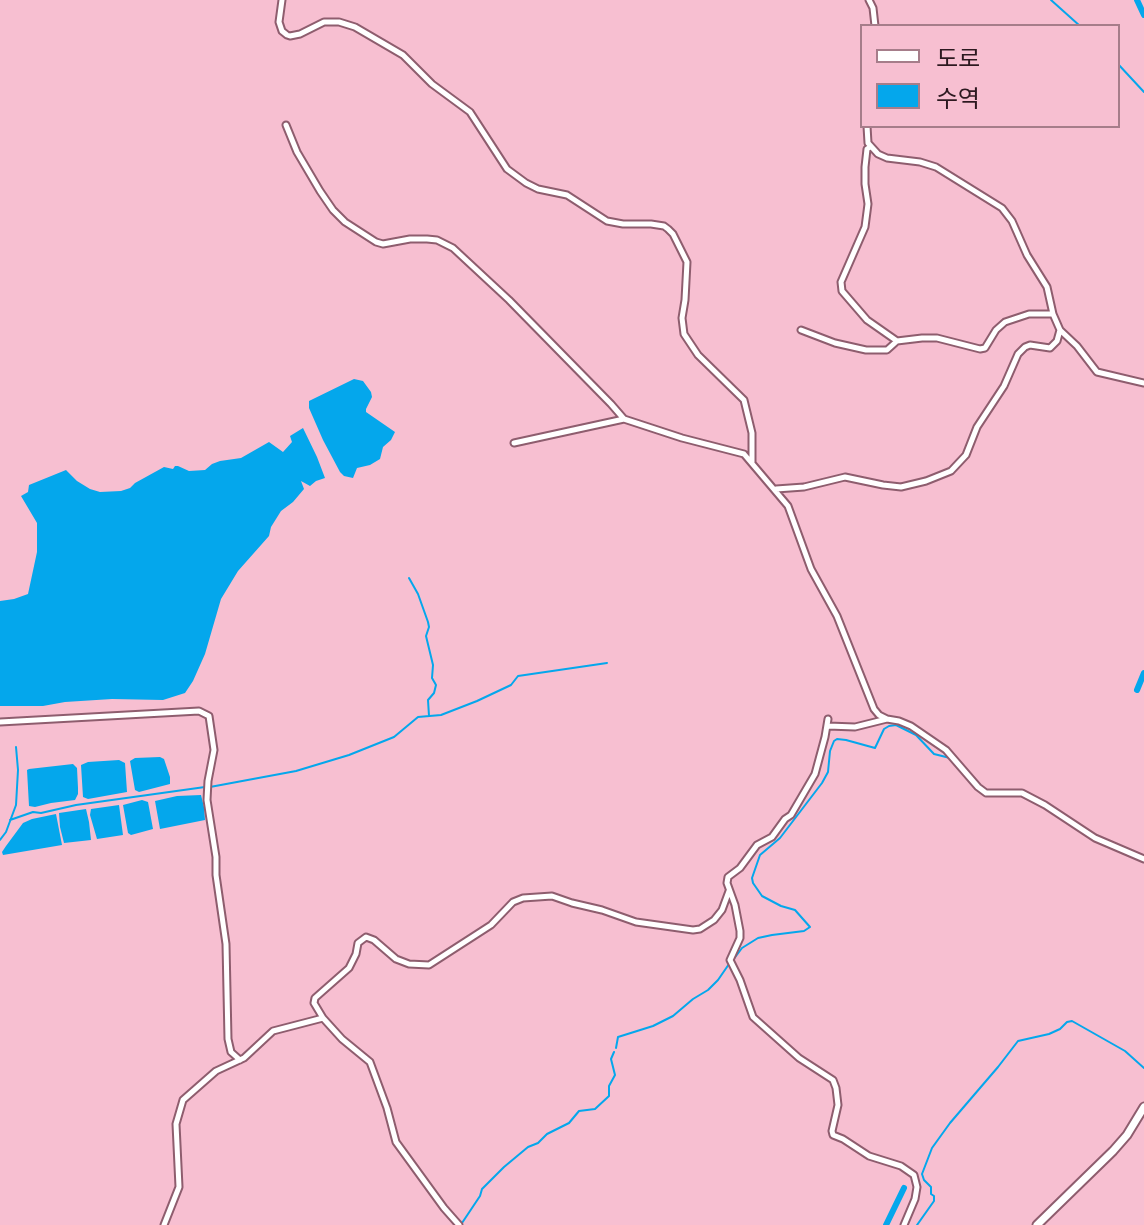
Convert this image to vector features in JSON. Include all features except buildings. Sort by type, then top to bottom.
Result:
[{"type":"street","points":[[282,0],[279,22],[287,35],[296,36],[324,22],[339,22],[355,27],[403,55],[432,84],[470,112],[507,169],[526,183],[567,195],[600,218],[615,224],[651,224],[668,229],[687,262],[682,318],[684,334],[698,355],[744,400],[752,433],[752,462]]},
{"type":"street","points":[[869,0],[875,24]]},
{"type":"street","points":[[286,125],[297,152],[325,200],[345,222],[383,244],[427,239],[453,248],[509,300],[624,419],[744,454],[791,512],[811,569],[837,616],[859,676],[879,715],[911,726],[946,750],[986,793],[1027,796],[1095,838],[1144,859]]},
{"type":"street","points":[[867,128],[866,140],[870,147],[887,158],[936,167],[1002,208],[1047,287],[1060,330],[1097,372],[1144,383]]},
{"type":"street","points":[[870,147],[867,149],[865,167],[868,204],[865,227],[842,277],[841,287],[867,320],[897,341]]},
{"type":"street","points":[[801,330],[835,343],[866,350],[887,350],[897,341],[922,338],[937,338],[980,349],[985,348],[1005,322],[1029,314],[1053,314]]},
{"type":"street","points":[[775,489],[804,487],[845,477],[901,487],[951,471],[966,455],[977,427],[1004,386],[1018,354],[1030,345],[1050,348],[1057,341],[1060,330]]},
{"type":"street","points":[[514,443],[624,419]]},
{"type":"street","points":[[0,722],[199,711],[209,716],[214,750],[207,800],[226,944],[228,1039],[231,1052],[240,1060]]},
{"type":"street","points":[[887,719],[855,727],[828,722],[815,774],[791,815],[777,832],[757,845],[740,868],[728,877],[740,931],[730,960],[751,1014],[799,1058],[833,1080],[838,1105],[833,1135],[875,1159],[901,1166],[914,1175],[917,1187],[915,1199],[904,1225]]},
{"type":"street","points":[[459,1225],[396,1142],[370,1062],[342,1039],[315,1006],[315,998],[349,968],[358,943],[366,937],[396,959],[423,966],[436,962],[491,925],[513,902],[523,898],[552,896],[636,922],[700,929],[722,910],[729,890]]},
{"type":"street","points":[[164,1225],[179,1187],[176,1124],[180,1107],[187,1096],[216,1071],[240,1060],[273,1031],[323,1018]]},
{"type":"street","points":[[1037,1225],[1113,1151],[1144,1107]]},
{"type":"water","points":[[354,379],[363,381],[371,392],[366,412],[395,432],[383,447],[380,459],[357,468],[353,478],[340,472],[309,408],[309,401]]},
{"type":"water","points":[[303,428],[325,478],[310,486],[301,481],[304,489],[281,511],[269,536],[238,571],[221,599],[205,654],[185,693],[163,700],[112,699],[43,706],[0,706],[0,601],[28,594],[37,552],[37,523],[21,496],[28,492],[29,485],[66,470],[90,489],[121,491],[164,467],[205,470],[220,461],[241,458],[269,442],[283,452],[292,442],[290,436]]},
{"type":"water","points":[[164,759],[170,784],[139,792],[135,790],[130,761]]},
{"type":"water","points":[[119,760],[125,763],[127,792],[88,799],[83,797],[81,765]]},
{"type":"water","points":[[73,764],[77,768],[78,794],[75,800],[29,806],[27,770]]},
{"type":"water","points":[[201,795],[205,820],[160,829],[155,801]]},
{"type":"water","points":[[142,800],[148,802],[153,829],[131,835],[123,805]]},
{"type":"water","points":[[119,805],[123,835],[97,839],[91,809]]},
{"type":"water","points":[[86,809],[91,840],[64,843],[59,813]]},
{"type":"water","points":[[56,814],[62,845],[3,855],[2,852],[23,823]]},
{"type":"waterway","points":[[1051,0],[1078,24]]},
{"type":"waterway","points":[[1137,0],[1144,15]]},
{"type":"waterway","points":[[1120,66],[1144,92]]},
{"type":"waterway","points":[[409,578],[429,627],[426,636],[433,665],[432,678],[436,685],[428,700],[429,716]]},
{"type":"waterway","points":[[210,787],[296,771],[349,755],[394,737],[418,717],[441,715],[477,701],[511,685],[518,676],[607,663]]},
{"type":"waterway","points":[[1137,690],[1144,673]]},
{"type":"waterway","points":[[733,960],[742,948],[758,938],[804,931],[810,927],[795,910],[762,896],[752,878],[760,855],[780,838],[822,783],[828,772],[834,741],[846,740],[875,748],[884,729],[896,725],[916,735],[934,754],[950,758]]},
{"type":"waterway","points":[[0,840],[16,805],[16,747]]},
{"type":"waterway","points":[[10,820],[33,812],[205,787]]},
{"type":"waterway","points":[[616,1048],[618,1037],[673,1016],[708,990],[729,964]]},
{"type":"waterway","points":[[917,1225],[934,1201],[931,1187],[922,1174],[932,1148],[1018,1041],[1049,1034],[1072,1021],[1125,1051],[1144,1068]]},
{"type":"waterway","points":[[462,1223],[482,1189],[504,1167],[547,1134],[569,1123],[579,1111],[595,1109],[609,1096],[609,1086],[615,1075],[611,1059],[614,1052]]},
{"type":"waterway","points":[[886,1225],[904,1188]]}]
